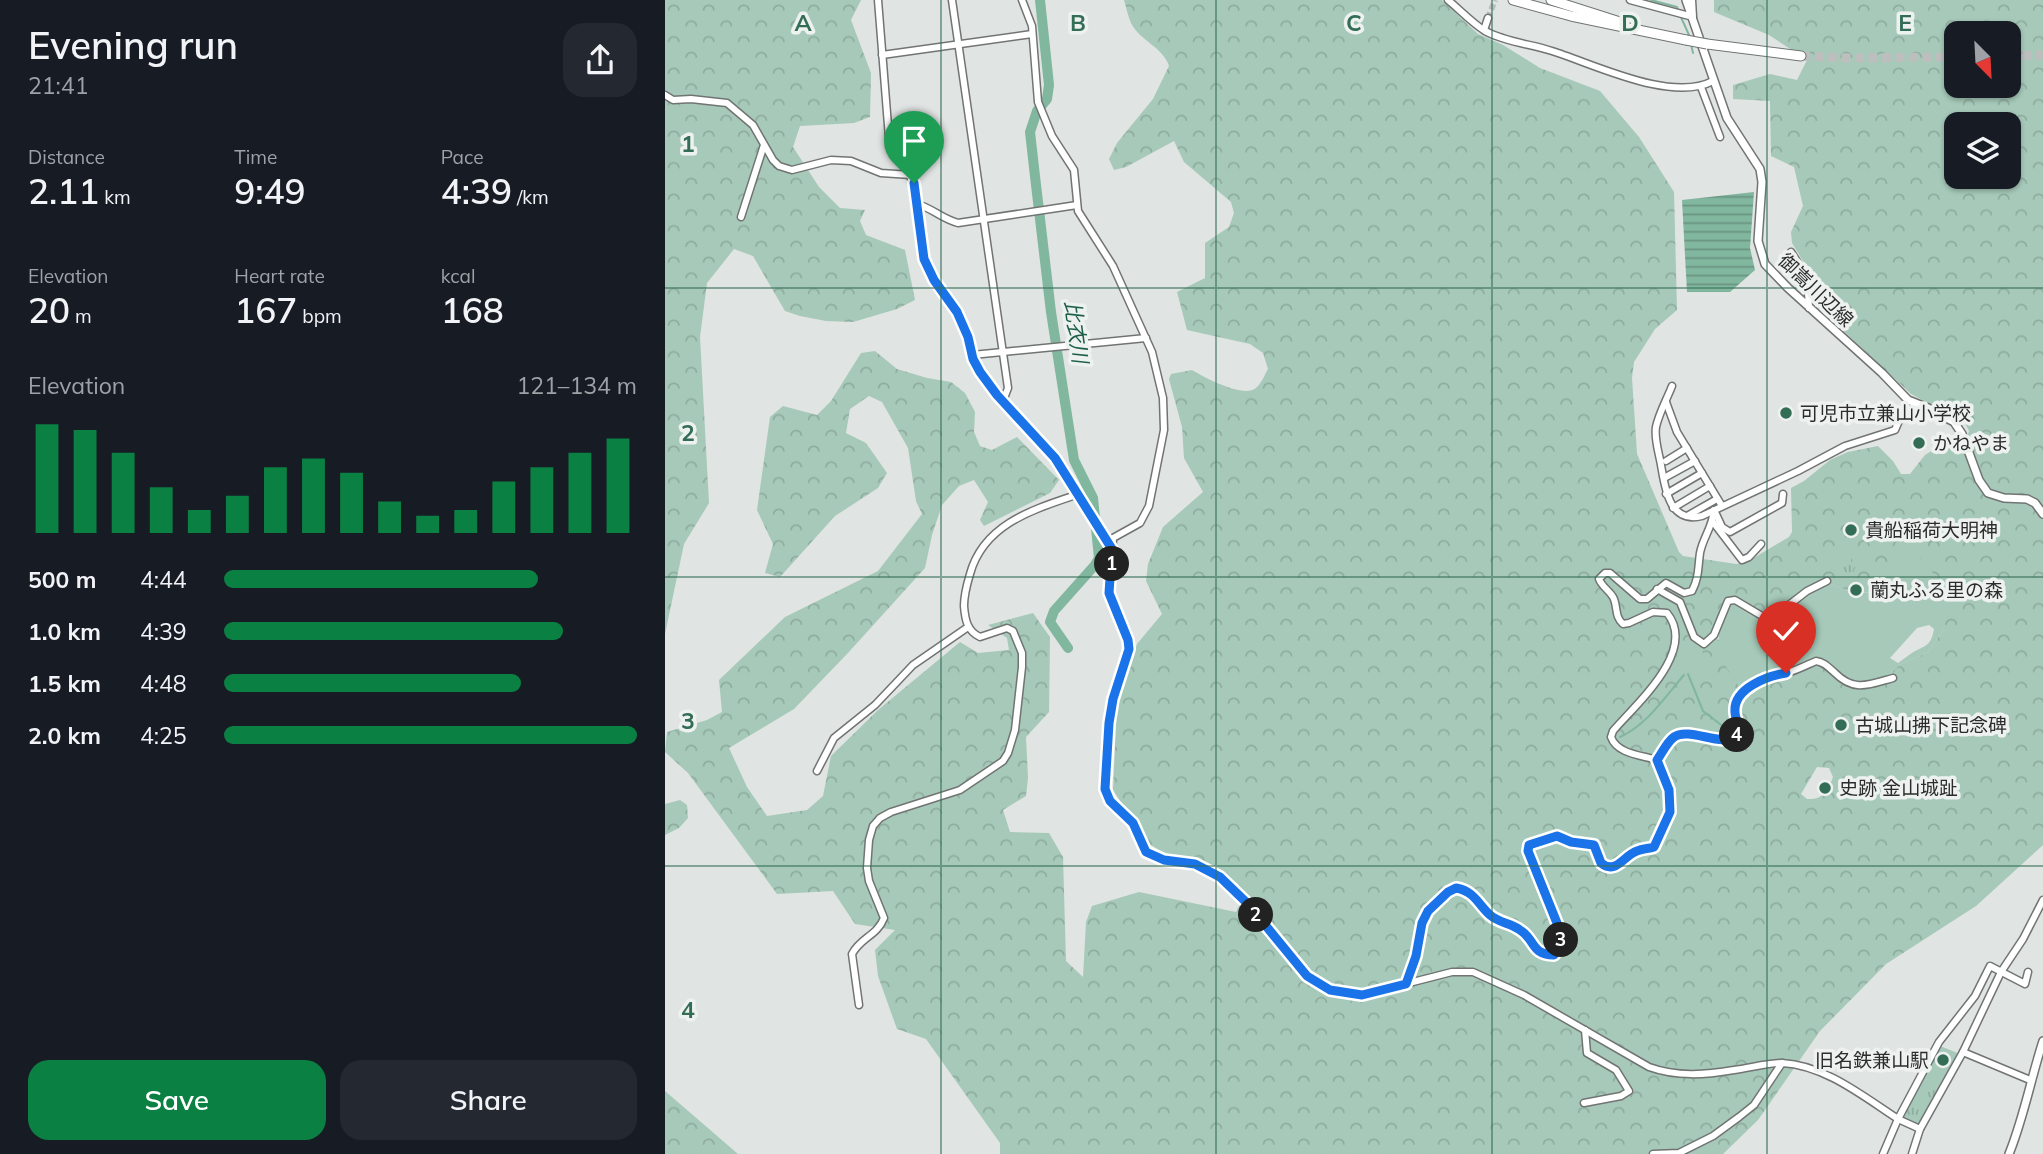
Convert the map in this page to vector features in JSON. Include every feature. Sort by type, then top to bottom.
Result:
[{"type":"highway","points":[[1513,0],[1594,22],[1659,33]]},
{"type":"highway","points":[[1551,0],[1686,40],[1801,56]]},
{"type":"main road","name":"御嵩川辺線","points":[[1686,0],[1727,118],[1760,169],[1762,193],[1758,242],[1765,264],[1908,400],[1948,418],[1958,427],[1979,480],[1988,493],[2004,498],[2027,499],[2035,503],[2043,514]]},
{"type":"main road","points":[[2009,1154],[2021,1123],[2030,1080],[2040,1061],[2043,1041]]},
{"type":"street","points":[[878,0],[889,138],[898,158],[911,175],[917,192],[924,259],[934,280],[957,312],[980,372],[1055,458],[1112,549]]},
{"type":"street","points":[[952,0],[1008,388],[1003,401]]},
{"type":"street","points":[[1022,0],[1032,34],[1038,102],[1052,136],[1073,170],[1078,211],[1113,266],[1146,338],[1160,387],[1165,418],[1149,506],[1139,523],[1113,538],[1109,593],[1129,649],[1113,699],[1105,789],[1110,801],[1133,823],[1146,852],[1164,860],[1195,864],[1220,877],[1248,904],[1314,982],[1330,990],[1362,995],[1452,972],[1473,972],[1524,995],[1649,1067],[1669,1074],[1684,1075],[1782,1063],[1807,1068],[1830,1077],[1920,1129]]},
{"type":"street","points":[[1448,0],[1484,30],[1570,56],[1597,69],[1634,80],[1666,85],[1701,87],[1713,81]]},
{"type":"street","points":[[1630,0],[1693,17],[1692,0]]},
{"type":"street","points":[[1484,30],[1488,18]]},
{"type":"street","points":[[882,55],[1032,34]]},
{"type":"street","points":[[1701,87],[1720,137]]},
{"type":"street","points":[[665,94],[673,100],[727,103],[736,108],[753,125],[779,166],[792,170],[831,160],[851,161],[881,173],[911,175]]},
{"type":"street","points":[[741,217],[764,145]]},
{"type":"street","points":[[917,204],[953,222],[1077,205]]},
{"type":"street","points":[[1791,252],[1807,278],[1809,308]]},
{"type":"street","points":[[972,355],[1146,338]]},
{"type":"street","points":[[1672,386],[1656,428],[1667,494],[1673,508],[1687,516],[1697,517],[1846,446],[1895,430],[1908,400]]},
{"type":"street","points":[[1666,402],[1678,432],[1722,506]]},
{"type":"street","points":[[1666,461],[1687,448]]},
{"type":"street","points":[[1664,478],[1695,461]]},
{"type":"street","points":[[1667,494],[1702,473]]},
{"type":"street","points":[[1673,508],[1710,486]]},
{"type":"street","points":[[859,1005],[852,954],[861,942],[880,928],[884,918],[869,881],[867,868],[873,826],[891,812],[940,798],[974,781],[1003,761],[1011,742],[1018,706],[1022,653],[1013,631],[1007,628],[980,637],[973,634],[968,627],[964,597],[979,550],[1000,529],[1016,518],[1048,503],[1079,494]]},
{"type":"street","points":[[1714,510],[1723,527],[1730,532],[1782,503],[1783,495]]},
{"type":"street","points":[[1687,516],[1717,499]]},
{"type":"street","points":[[1657,760],[1615,747],[1611,737],[1613,731],[1669,663],[1676,636],[1674,625],[1667,614],[1656,611],[1623,624],[1616,613],[1614,599],[1599,583],[1599,579],[1605,573],[1610,573],[1640,599],[1647,599],[1666,583],[1684,593],[1692,591],[1698,579],[1700,552],[1713,522],[1714,510]]},
{"type":"street","points":[[1713,522],[1742,559],[1749,557],[1761,544]]},
{"type":"street","points":[[1657,589],[1680,603],[1694,637],[1704,644],[1714,635],[1728,601],[1735,600],[1762,616],[1772,618],[1807,591],[1827,580]]},
{"type":"street","points":[[817,771],[834,738],[875,705],[913,665],[968,627]]},
{"type":"street","points":[[1657,760],[1670,741],[1679,735],[1720,740],[1734,738],[1739,728],[1736,705],[1752,684],[1764,678],[1816,661],[1827,665],[1850,685],[1858,686],[1893,678]]},
{"type":"street","points":[[1406,984],[1416,956],[1422,923],[1428,911],[1456,888],[1472,894],[1493,918],[1525,933],[1534,948],[1544,954],[1554,955],[1561,946],[1561,933],[1527,847],[1552,836],[1586,842],[1594,845],[1601,863],[1609,867],[1617,866],[1637,850],[1654,847],[1670,812],[1669,790],[1657,760]]},
{"type":"street","points":[[1912,1154],[1920,1129],[1963,1052],[2001,972],[2023,939],[2043,900]]},
{"type":"street","points":[[1883,1154],[1942,1039],[1975,996],[1990,967],[2025,985],[2028,972]]},
{"type":"street","points":[[1584,1103],[1621,1097],[1629,1091],[1616,1070],[1587,1053],[1585,1030]]},
{"type":"street","points":[[1963,1052],[2030,1080]]},
{"type":"street","points":[[1653,1154],[1679,1153],[1713,1136],[1754,1105],[1782,1063]]},
{"type":"green space","points":[[665,0],[861,0],[851,20],[871,73],[870,117],[854,123],[800,126],[793,147],[819,187],[840,208],[865,210],[860,221],[866,235],[905,250],[915,300],[897,309],[853,322],[800,316],[785,311],[753,256],[734,249],[707,283],[700,337],[709,503],[684,544],[665,634]]},
{"type":"green space","points":[[1124,0],[1442,0],[1478,34],[1503,45],[1540,68],[1600,91],[1639,137],[1674,192],[1677,310],[1655,329],[1634,362],[1632,378],[1637,454],[1679,552],[1683,556],[1736,564],[1747,562],[1789,537],[1792,532],[1791,488],[1830,460],[1848,452],[1878,446],[1901,474],[1910,474],[1925,455],[1944,443],[1964,446],[1969,431],[1965,423],[1911,394],[1817,306],[1809,271],[1792,243],[1791,232],[1803,206],[1794,167],[1771,156],[1770,101],[1733,99],[1733,85],[1770,74],[1797,80],[1807,60],[1769,35],[1714,12],[1714,0],[2043,0],[2043,845],[1976,906],[1886,964],[1820,1031],[1758,1120],[1723,1154],[1000,1154],[1000,1143],[926,1039],[897,1029],[878,976],[875,950],[895,930],[855,924],[833,891],[777,894],[688,773],[665,752],[667,732],[707,720],[722,712],[719,680],[785,617],[878,571],[922,514],[916,501],[908,448],[882,402],[869,396],[850,409],[846,433],[866,443],[887,473],[878,488],[835,516],[780,577],[765,573],[773,544],[757,510],[770,417],[783,406],[817,415],[831,401],[861,353],[875,351],[897,369],[951,382],[965,393],[975,412],[974,432],[980,446],[992,450],[1017,437],[1059,480],[1050,493],[984,526],[980,520],[988,502],[974,480],[959,486],[942,505],[925,568],[794,709],[729,748],[747,787],[767,816],[807,810],[823,796],[831,756],[878,710],[960,642],[978,653],[1009,650],[1007,638],[988,625],[1033,613],[1050,637],[1049,712],[1026,737],[1026,796],[1003,810],[1010,832],[1049,833],[1063,857],[1066,961],[1083,977],[1086,922],[1092,906],[1139,892],[1236,912],[1244,895],[1238,884],[1231,879],[1192,871],[1148,843],[1113,790],[1117,701],[1137,644],[1162,614],[1146,581],[1148,564],[1163,527],[1203,492],[1184,458],[1182,427],[1169,379],[1171,374],[1192,370],[1224,386],[1250,391],[1258,386],[1268,369],[1263,353],[1250,344],[1187,330],[1177,292],[1205,278],[1205,243],[1229,227],[1234,213],[1231,202],[1184,162],[1174,141],[1126,167],[1114,170],[1109,159],[1117,143],[1153,99],[1169,66],[1162,54],[1140,35],[1130,20]],"holes":[[[1890,577],[1944,629],[1928,652],[1899,665],[1886,678],[1848,682],[1815,659],[1755,680],[1717,638],[1727,608],[1731,604],[1760,621],[1771,621],[1831,584],[1852,593],[1877,592],[1892,586]],[[1817,767],[1829,768],[1833,777],[1824,794],[1807,799],[1801,794]]]},
{"type":"green space","points":[[1839,533],[1852,534],[1851,547],[1854,555],[1851,556],[1851,562],[1856,565],[1853,573],[1831,571],[1838,552]]},
{"type":"green space","points":[[1897,539],[1907,541],[1945,588],[1949,602],[1944,629],[1928,652],[1899,665],[1886,678],[1858,684],[1848,682],[1823,660],[1767,675],[1740,688],[1726,668],[1719,648],[1720,628],[1729,605],[1735,604],[1760,620],[1770,621],[1831,584],[1852,593],[1877,592],[1892,586],[1887,569]],"holes":[[[1929,625],[1934,629],[1927,645],[1898,663],[1890,658],[1917,628]]]},
{"type":"green space","points":[[1692,646],[1701,649],[1703,653],[1698,677],[1691,686],[1680,688],[1677,680],[1690,656]]},
{"type":"green space","points":[[680,800],[687,805],[688,818],[679,828],[665,835],[665,804]]},
{"type":"green space","points":[[1940,1046],[1960,1054],[1918,1126],[1901,1117]]},
{"type":"green space","points":[[665,1091],[738,1154],[665,1154]]},
{"type":"shaded area","points":[[1754,192],[1750,248],[1755,270],[1730,292],[1687,292],[1682,200]]},
{"type":"waterway","name":"比衣川","points":[[1040,0],[1049,85],[1047,99],[1037,111],[1030,132],[1051,312],[1074,460],[1093,498],[1099,558],[1054,611],[1050,622],[1068,648]]},
{"type":"waterway","points":[[1651,0],[1677,7],[1678,10]]},
{"type":"waterway","points":[[1680,15],[1689,35]]},
{"type":"waterway","points":[[1691,44],[1693,53]]},
{"type":"waterway","points":[[1688,674],[1703,711],[1729,731]]},
{"type":"waterway","points":[[1620,737],[1647,718],[1684,675]]},
{"type":"tunnel","points":[[1488,18],[1495,0]]},
{"type":"tunnel","points":[[2021,56],[2043,55]]},
{"type":"tunnel","points":[[1801,56],[1944,57]]},
{"type":"place","name":"可児市立兼山小学校","points":[[1786,413]]},
{"type":"place","name":"かねやま","points":[[1919,443]]},
{"type":"place","name":"貴船稲荷大明神","points":[[1851,530]]},
{"type":"place","name":"蘭丸ふる里の森","points":[[1856,590]]},
{"type":"place","name":"古城山拂下記念碑","points":[[1841,725]]},
{"type":"place","name":"史跡 金山城趾","points":[[1825,788]]},
{"type":"place","name":"旧名鉄兼山駅","points":[[1943,1060]]},
{"type":"route","points":[[914,183],[924,259],[934,280],[957,312],[980,372],[997,395],[1055,458],[1112,549],[1109,593],[1129,649],[1113,699],[1109,723],[1105,789],[1110,801],[1133,823],[1146,852],[1164,860],[1195,864],[1220,877],[1248,904],[1314,982],[1349,995],[1362,995],[1406,984],[1416,956],[1422,923],[1428,911],[1456,888],[1472,894],[1493,918],[1525,933],[1534,948],[1544,954],[1554,955],[1561,946],[1561,933],[1527,847],[1552,836],[1571,842],[1586,842],[1597,848],[1601,863],[1609,867],[1617,866],[1637,850],[1654,847],[1658,844],[1670,812],[1669,790],[1657,765],[1657,760],[1670,741],[1679,735],[1731,740],[1739,728],[1735,712],[1739,699],[1752,684],[1786,673]]}]
